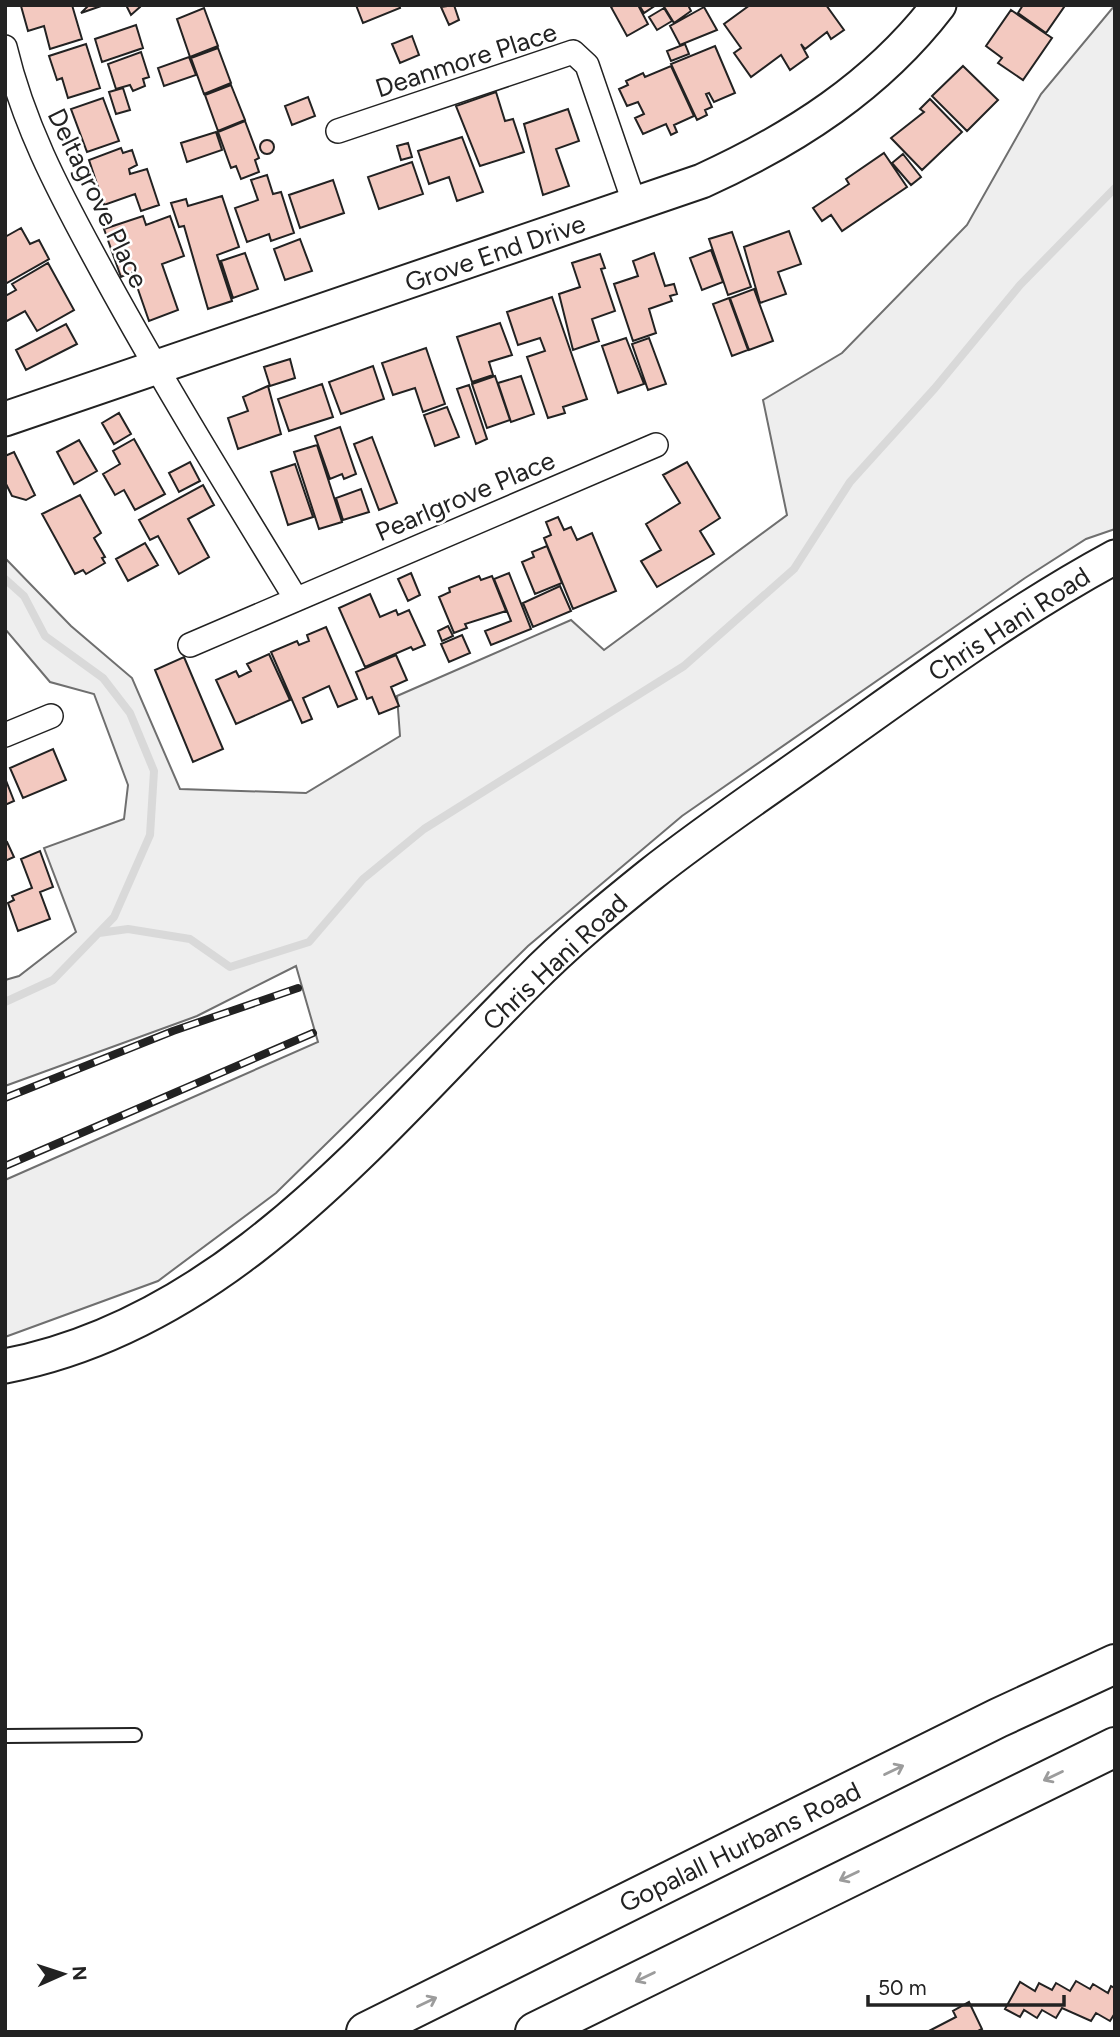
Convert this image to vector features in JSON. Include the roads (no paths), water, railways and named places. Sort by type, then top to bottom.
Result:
[{"type":"highway","name":"Gopalall Hurbans Road","points":[[366,2032],[998,1718],[1115,1664]]},
{"type":"highway","points":[[535,2032],[1115,1747]]},
{"type":"street","name":"Grove End Drive","points":[[5,419],[635,205],[750,159],[821,117],[877,73],[939,5]]},
{"type":"street","name":"Deltagrove Place","points":[[5,47],[28,125],[51,179],[156,368]]},
{"type":"street","name":"Deanmore Place","points":[[338,131],[573,52],[587,65],[635,205]]},
{"type":"street","points":[[156,368],[296,599]]},
{"type":"street","name":"Pearlgrove Place","points":[[190,645],[656,445]]},
{"type":"street","name":"Chris Hani Road","points":[[5,1366],[76,1346],[132,1321],[234,1264],[284,1225],[395,1120],[532,978],[650,875],[895,698],[1062,586],[1115,557]]},
{"type":"street","points":[[5,735],[51,716]]},
{"type":"lane","points":[[5,1736],[135,1735]]},
{"type":"waterway","points":[[99,933],[128,929],[190,939],[230,967],[309,942],[363,879],[424,829],[684,666],[794,569],[850,482],[935,388],[1020,285],[1115,188]]},
{"type":"waterway","points":[[5,579],[24,596],[45,636],[103,678],[130,713],[154,771],[150,835],[114,917],[53,980],[5,1002]]},
{"type":"railway","points":[[5,1098],[173,1031],[298,988]]},
{"type":"railway","points":[[5,1166],[313,1033]]}]
